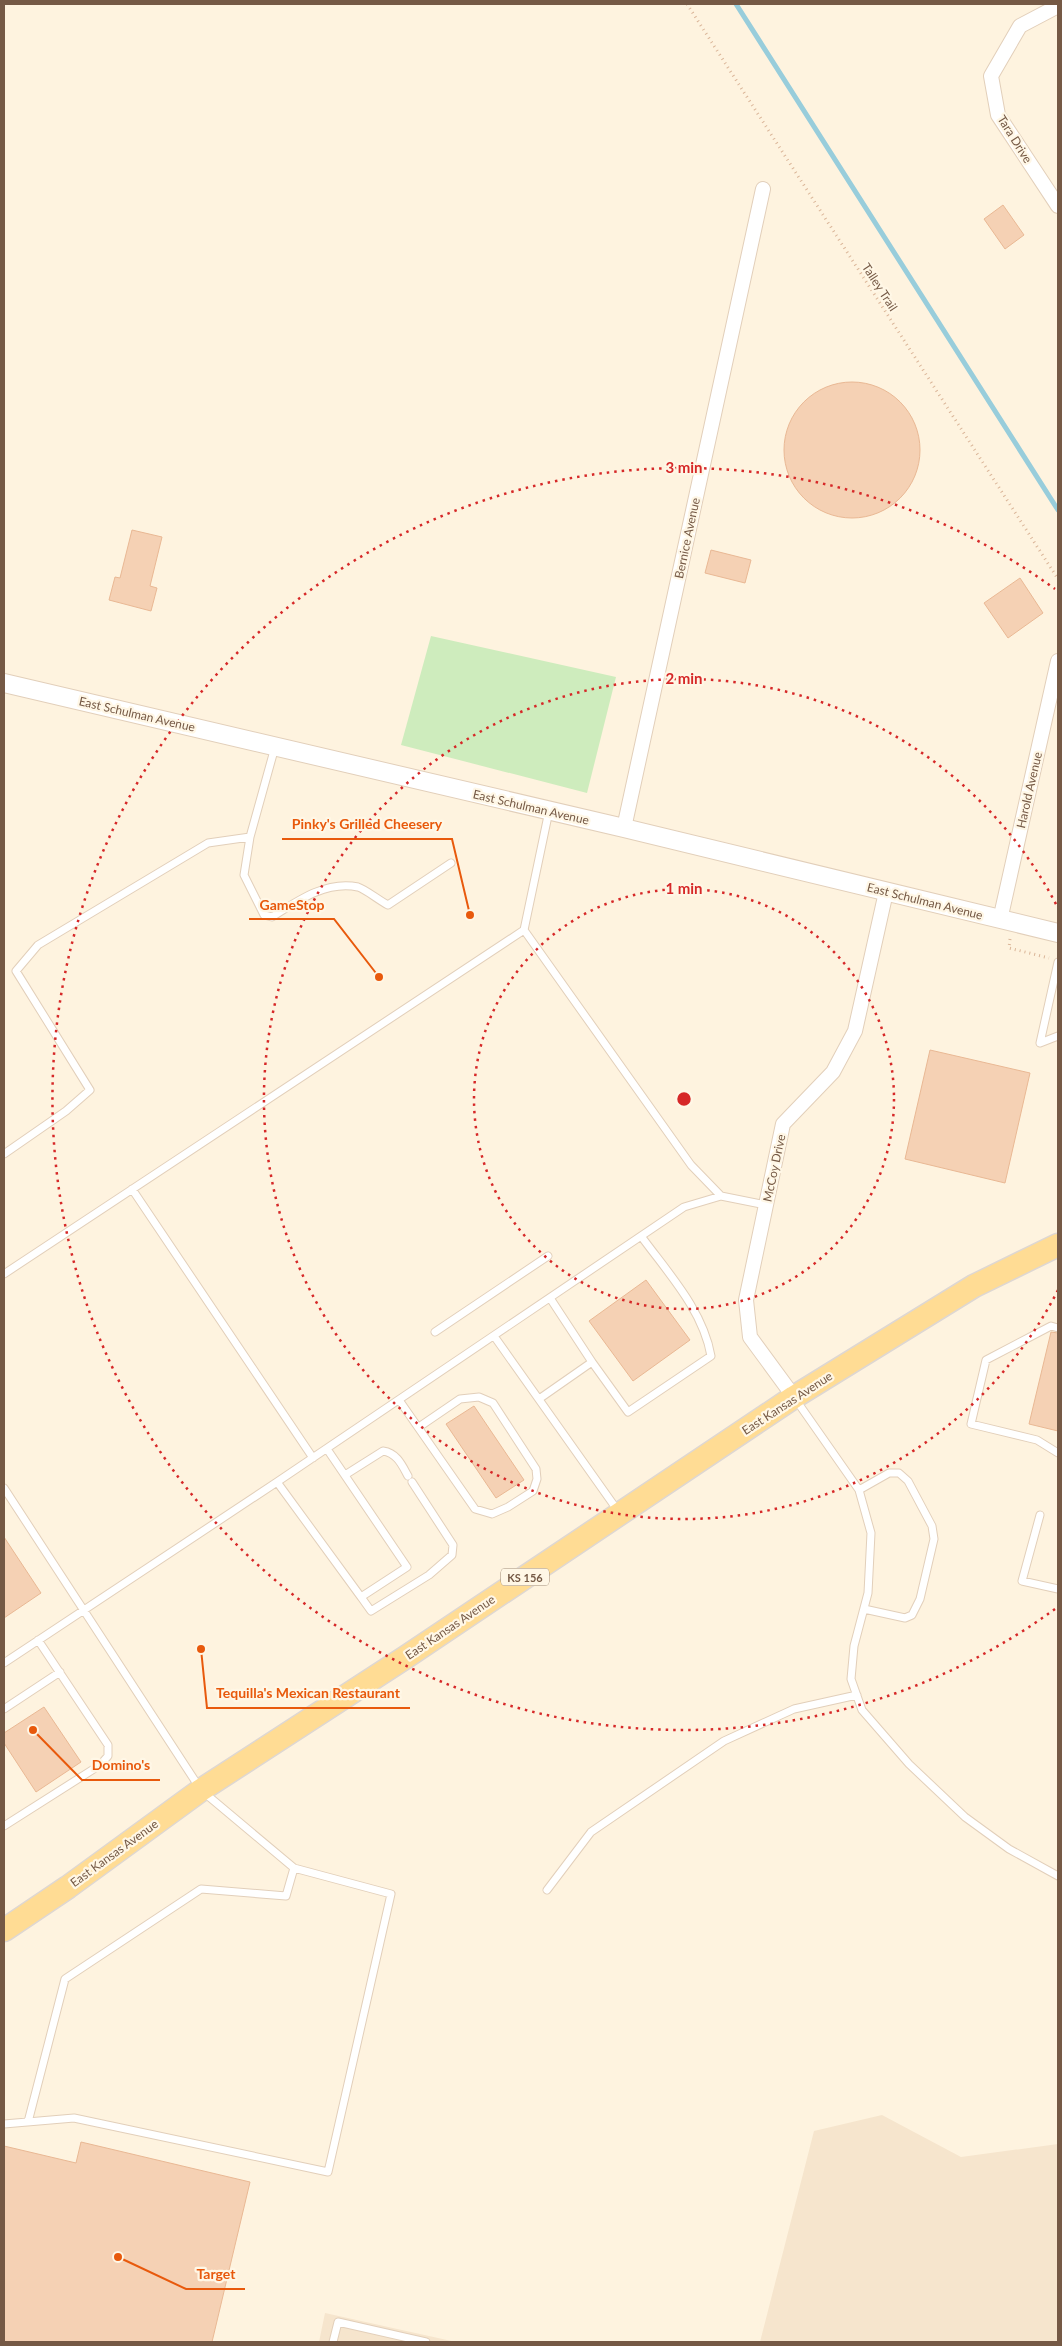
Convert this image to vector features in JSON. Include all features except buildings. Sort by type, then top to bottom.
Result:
[{"type":"main road","name":"East Kansas Avenue","points":[[4,1930],[68,1887],[200,1790],[620,1514],[794,1397],[974,1286],[1058,1245]]},
{"type":"street","name":"Tara Drive","points":[[1058,6],[1020,26],[991,76],[998,115],[1058,206]]},
{"type":"street","name":"Bernice Avenue","points":[[624,828],[763,189]]},
{"type":"street","name":"Harold Avenue","points":[[1000,920],[1058,661]]},
{"type":"street","name":"East Schulman Avenue","points":[[4,683],[624,828],[1058,933]]},
{"type":"street","name":"McCoy Drive","points":[[794,1397],[750,1337],[746,1300],[784,1124],[833,1072],[855,1032],[886,892]]},
{"type":"lane","points":[[275,746],[250,837],[244,875],[264,915],[272,918],[299,900],[320,890],[346,886],[360,888],[388,905],[451,863]]},
{"type":"lane","points":[[4,1274],[524,930],[549,811]]},
{"type":"lane","points":[[4,1154],[66,1111],[90,1090],[16,971],[38,945],[208,843],[250,837]]},
{"type":"lane","points":[[524,930],[691,1165],[721,1196]]},
{"type":"lane","points":[[1058,962],[1040,1043],[1058,1036]]},
{"type":"lane","points":[[132,1189],[313,1458]]},
{"type":"lane","points":[[4,1663],[327,1449],[684,1207],[721,1196],[766,1205]]},
{"type":"lane","points":[[550,1298],[628,1412],[711,1356],[708,1338],[692,1306],[641,1236]]},
{"type":"lane","points":[[435,1332],[548,1256]]},
{"type":"lane","points":[[1058,1328],[1051,1326],[986,1360],[971,1424],[1037,1440],[1058,1453]]},
{"type":"lane","points":[[494,1336],[620,1514]]},
{"type":"lane","points":[[539,1399],[592,1362]]},
{"type":"lane","points":[[399,1400],[475,1510],[492,1514],[508,1507],[533,1491],[537,1479],[536,1469],[493,1403],[479,1397],[460,1399],[419,1427]]},
{"type":"lane","points":[[794,1397],[858,1490],[871,1533],[868,1594],[854,1646],[851,1679],[862,1710],[909,1764],[965,1817],[1009,1849],[1058,1876]]},
{"type":"lane","points":[[327,1449],[407,1567],[361,1597]]},
{"type":"lane","points":[[277,1482],[371,1611],[448,1561],[452,1555],[453,1545],[397,1458],[390,1452],[383,1451],[345,1475]]},
{"type":"lane","points":[[858,1490],[889,1473],[899,1474],[908,1480],[932,1526],[934,1539],[920,1599],[912,1615],[905,1618],[864,1609]]},
{"type":"lane","points":[[4,1488],[200,1790],[294,1868],[392,1894],[328,2172],[74,2118],[4,2124]]},
{"type":"lane","points":[[1040,1515],[1022,1581],[1058,1589]]},
{"type":"lane","points":[[4,1826],[100,1765],[108,1756],[108,1745],[38,1640]]},
{"type":"lane","points":[[4,1709],[60,1672]]},
{"type":"lane","points":[[548,1890],[591,1832],[724,1741],[794,1709],[857,1695]]},
{"type":"lane","points":[[28,2122],[65,1979],[201,1889],[286,1896],[294,1868]]},
{"type":"lane","points":[[333,2342],[338,2322],[426,2342]]},
{"type":"path","name":"Talley Trail","points":[[687,4],[1058,580]]},
{"type":"shaded area","points":[[882,2115],[961,2157],[1058,2144],[1058,2342],[760,2342],[814,2131]]},
{"type":"shaded area","points":[[325,2313],[456,2342],[319,2342]]},
{"type":"green space","points":[[431,636],[616,677],[587,793],[401,745]]},
{"type":"waterway","points":[[736,4],[1058,510]]},
{"type":"place","name":"Pinky's Grilled Cheesery","points":[[470,915]]},
{"type":"place","name":"GameStop","points":[[379,977]]},
{"type":"place","name":"Tequilla's Mexican Restaurant","points":[[201,1649]]},
{"type":"place","name":"Domino's","points":[[33,1730]]},
{"type":"place","name":"Target","points":[[118,2257]]}]
